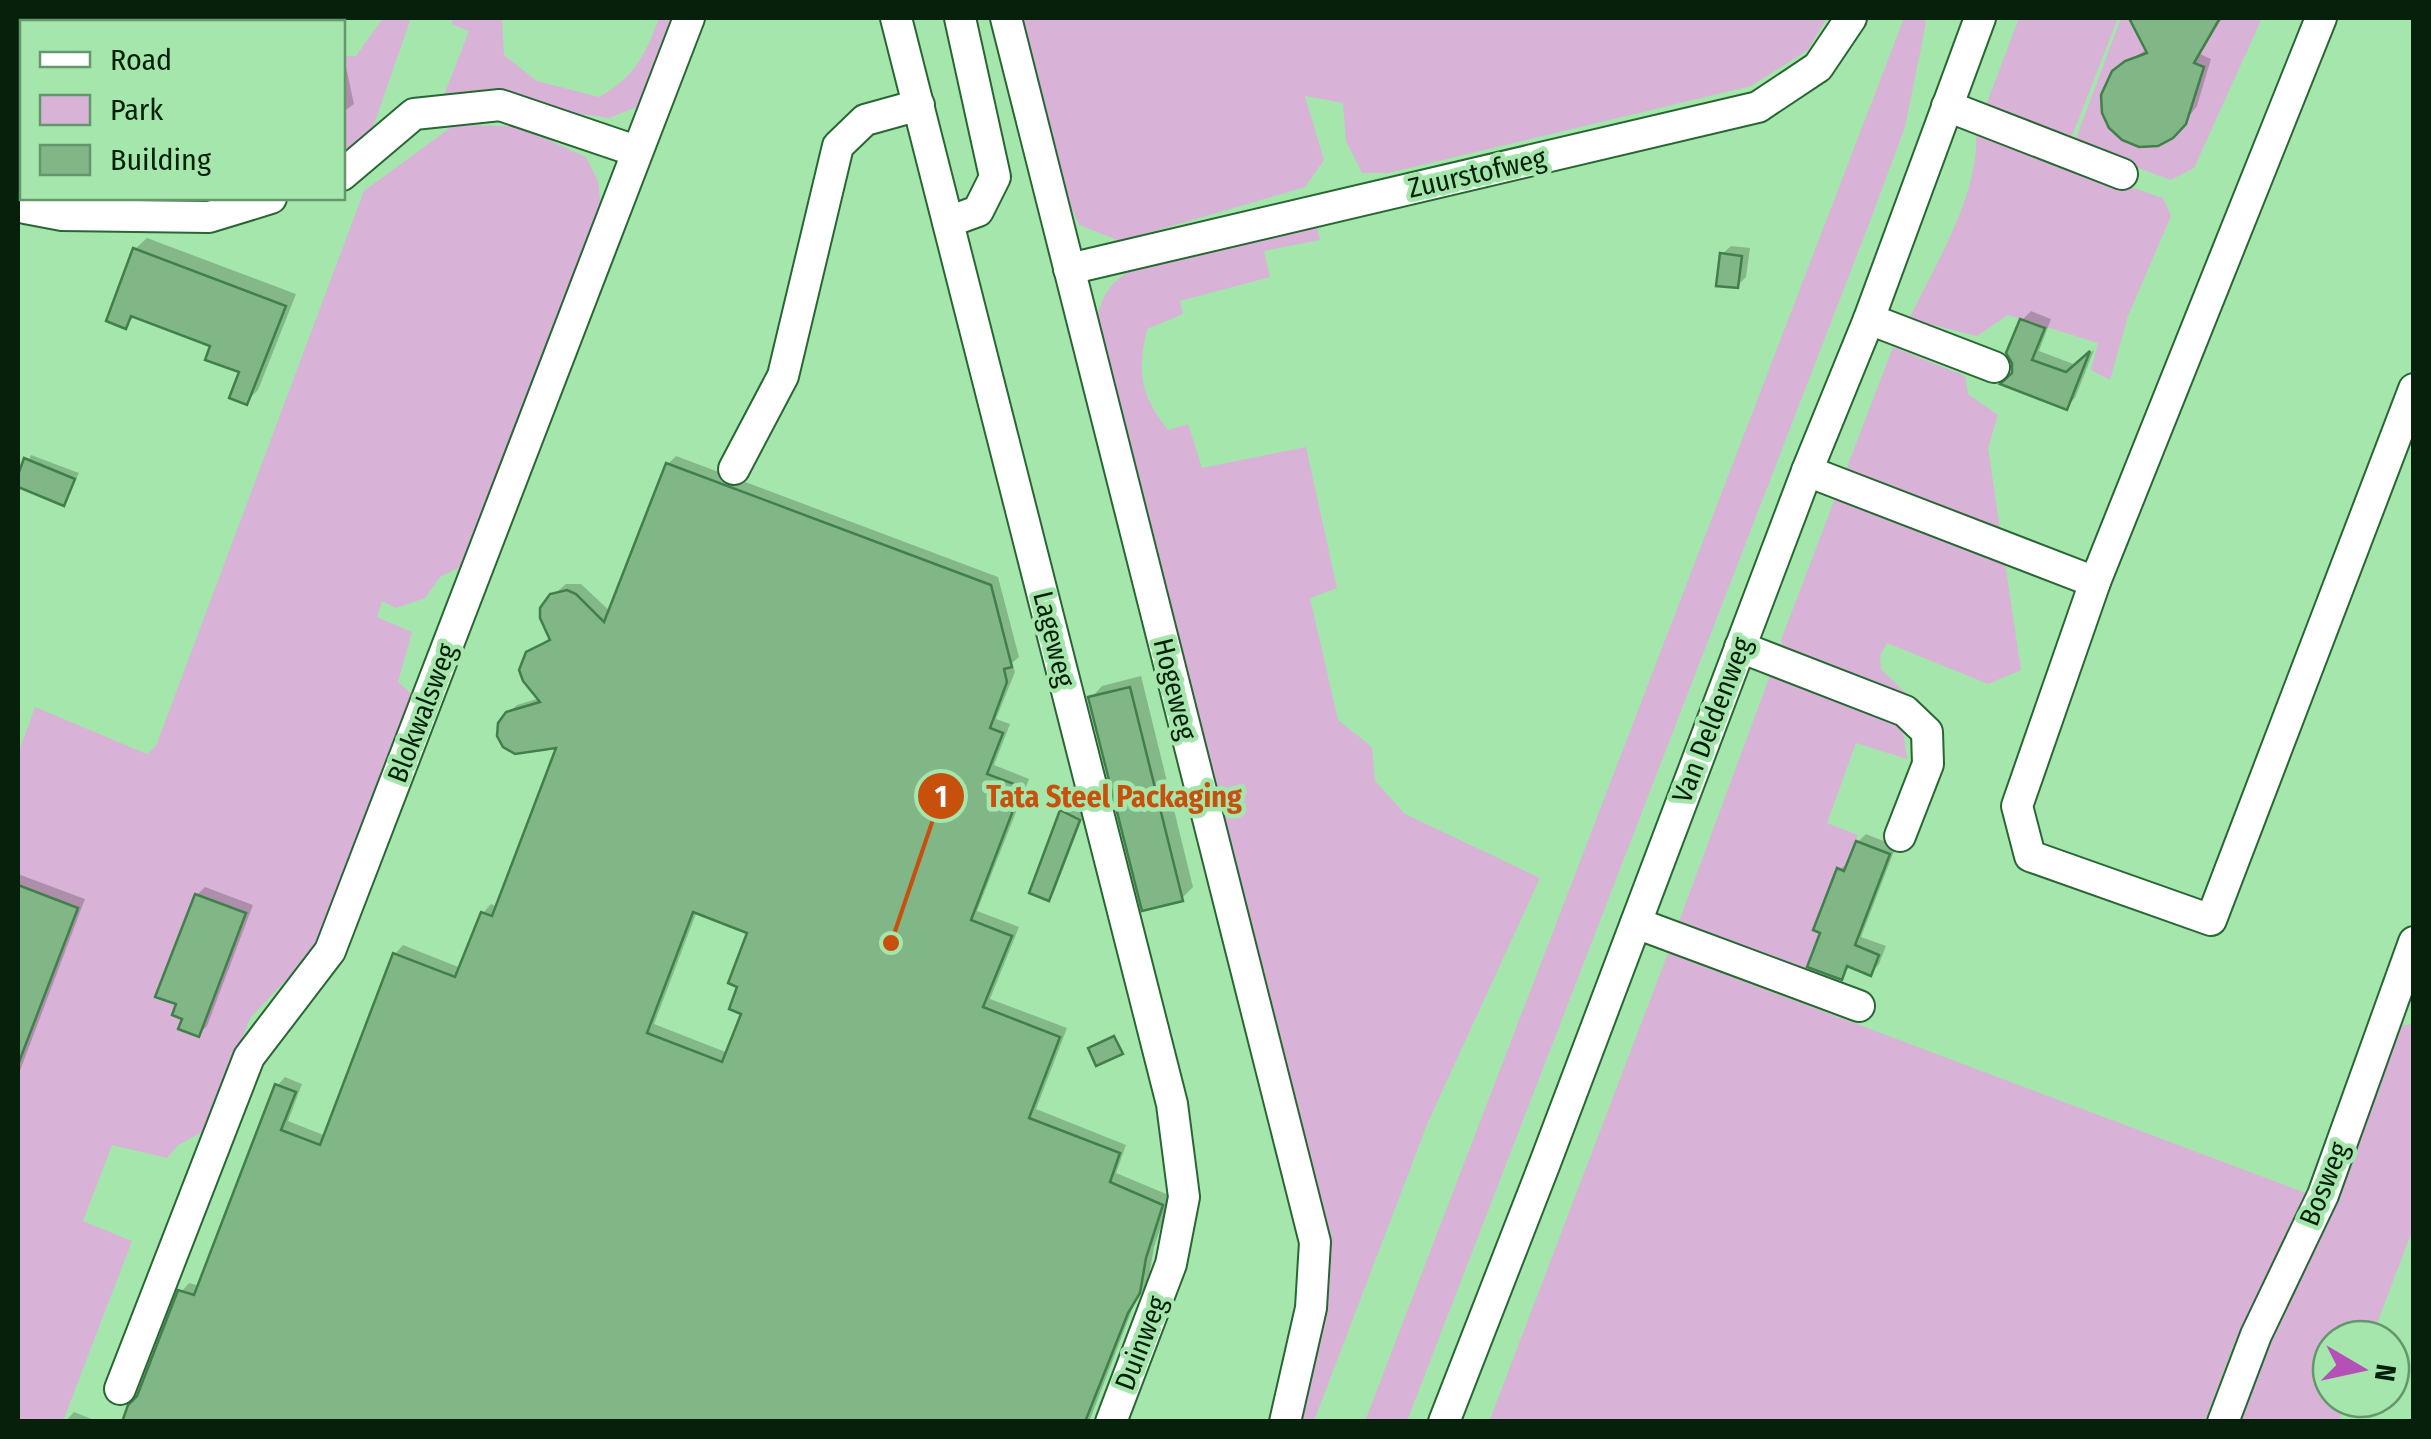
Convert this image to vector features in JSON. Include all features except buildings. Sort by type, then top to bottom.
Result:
[{"type":"lane","name":"Blokwalsweg","points":[[120,1389],[249,1057],[330,951],[689,18]]},
{"type":"lane","name":"Lageweg","points":[[896,18],[1172,1104],[1184,1198],[1171,1264]]},
{"type":"lane","points":[[948,222],[978,211],[995,177],[960,18]]},
{"type":"lane","name":"Hogeweg","points":[[1006,18],[1315,1242],[1311,1308],[1285,1422]]},
{"type":"lane","name":"Zuurstofweg","points":[[1068,270],[1758,106],[1818,67],[1850,18]]},
{"type":"lane","name":"Van Deldenweg","points":[[1444,1422],[1807,471],[1869,319],[1980,18]]},
{"type":"lane","points":[[2321,18],[2095,582],[2018,806],[2030,856],[2210,920],[2414,389]]},
{"type":"lane","points":[[345,172],[414,114],[500,105],[636,151]]},
{"type":"lane","points":[[734,469],[783,376],[838,146],[864,120],[919,105]]},
{"type":"lane","points":[[1947,106],[2122,174]]},
{"type":"lane","points":[[23,211],[208,217],[263,200]]},
{"type":"lane","points":[[1869,319],[1994,367]]},
{"type":"lane","points":[[1807,471],[2095,582]]},
{"type":"lane","points":[[1740,647],[1905,711],[1927,732],[1928,764],[1900,836]]},
{"type":"lane","points":[[1636,922],[1858,1006]]},
{"type":"lane","name":"Bosweg","points":[[2223,1422],[2256,1335],[2323,1195],[2414,942]]},
{"type":"lane","name":"Duinweg","points":[[1111,1422],[1171,1264]]},
{"type":"green space","points":[[383,18],[411,18],[372,130],[345,157],[345,56],[356,56]]},
{"type":"green space","points":[[453,18],[502,18],[504,55],[537,81],[599,97],[622,81],[637,64],[659,18],[678,18],[639,106],[609,118],[496,92],[444,95],[469,31],[451,24]]},
{"type":"green space","points":[[1018,18],[1827,18],[1808,50],[1751,86],[1388,173],[1362,173],[1346,141],[1343,103],[1305,96],[1324,160],[1305,187],[1120,241],[1079,225],[1059,178]]},
{"type":"green space","points":[[1904,18],[1924,18],[1926,23],[1905,127],[1872,216],[1407,1421],[1365,1421]]},
{"type":"green space","points":[[2019,18],[2118,18],[2072,136],[1985,108]]},
{"type":"green space","points":[[2121,18],[2262,18],[2194,168],[2171,180],[2074,144]]},
{"type":"green space","points":[[454,125],[517,126],[586,157],[598,181],[601,208],[466,564],[440,577],[425,598],[396,608],[382,601],[377,617],[412,632],[398,682],[412,694],[317,947],[250,1018],[208,1129],[178,1145],[167,1158],[112,1145],[83,1221],[132,1241],[63,1421],[18,1421],[18,1047],[72,907],[18,885],[18,754],[35,707],[147,754],[156,746],[364,191]]},
{"type":"green space","points":[[1976,135],[2163,198],[2171,216],[2128,316],[2110,380],[2091,370],[2098,343],[2008,315],[1977,336],[1909,319],[1963,205],[1975,158]]},
{"type":"green space","points":[[1316,223],[1320,240],[1264,251],[1270,277],[1180,301],[1183,314],[1147,329],[1142,358],[1146,394],[1168,430],[1188,424],[1202,468],[1306,447],[1337,588],[1310,598],[1338,720],[1372,747],[1375,781],[1405,814],[1540,878],[1428,1122],[1314,1421],[1297,1421],[1318,1322],[1095,324],[1109,289],[1139,266]]},
{"type":"green space","points":[[1893,347],[1965,376],[1968,394],[1998,415],[1988,448],[2021,670],[1988,684],[1887,643],[1880,656],[1881,669],[1921,708],[1783,652],[1781,640]]},
{"type":"green space","points":[[1771,673],[1881,714],[1903,731],[1907,759],[1856,743],[1827,823],[1858,835],[1806,970],[1678,924]]},
{"type":"green space","points":[[1668,953],[2306,1193],[2290,1235],[2234,1343],[2205,1421],[1489,1422]]},
{"type":"green space","points":[[2413,1024],[2413,1229],[2379,1319],[2311,1319],[2311,1419],[2340,1419],[2238,1422],[2276,1328],[2331,1214],[2352,1145],[2379,1090],[2398,1026]]},
{"type":"place","name":"Tata Steel Packaging","points":[[891,943]]}]
